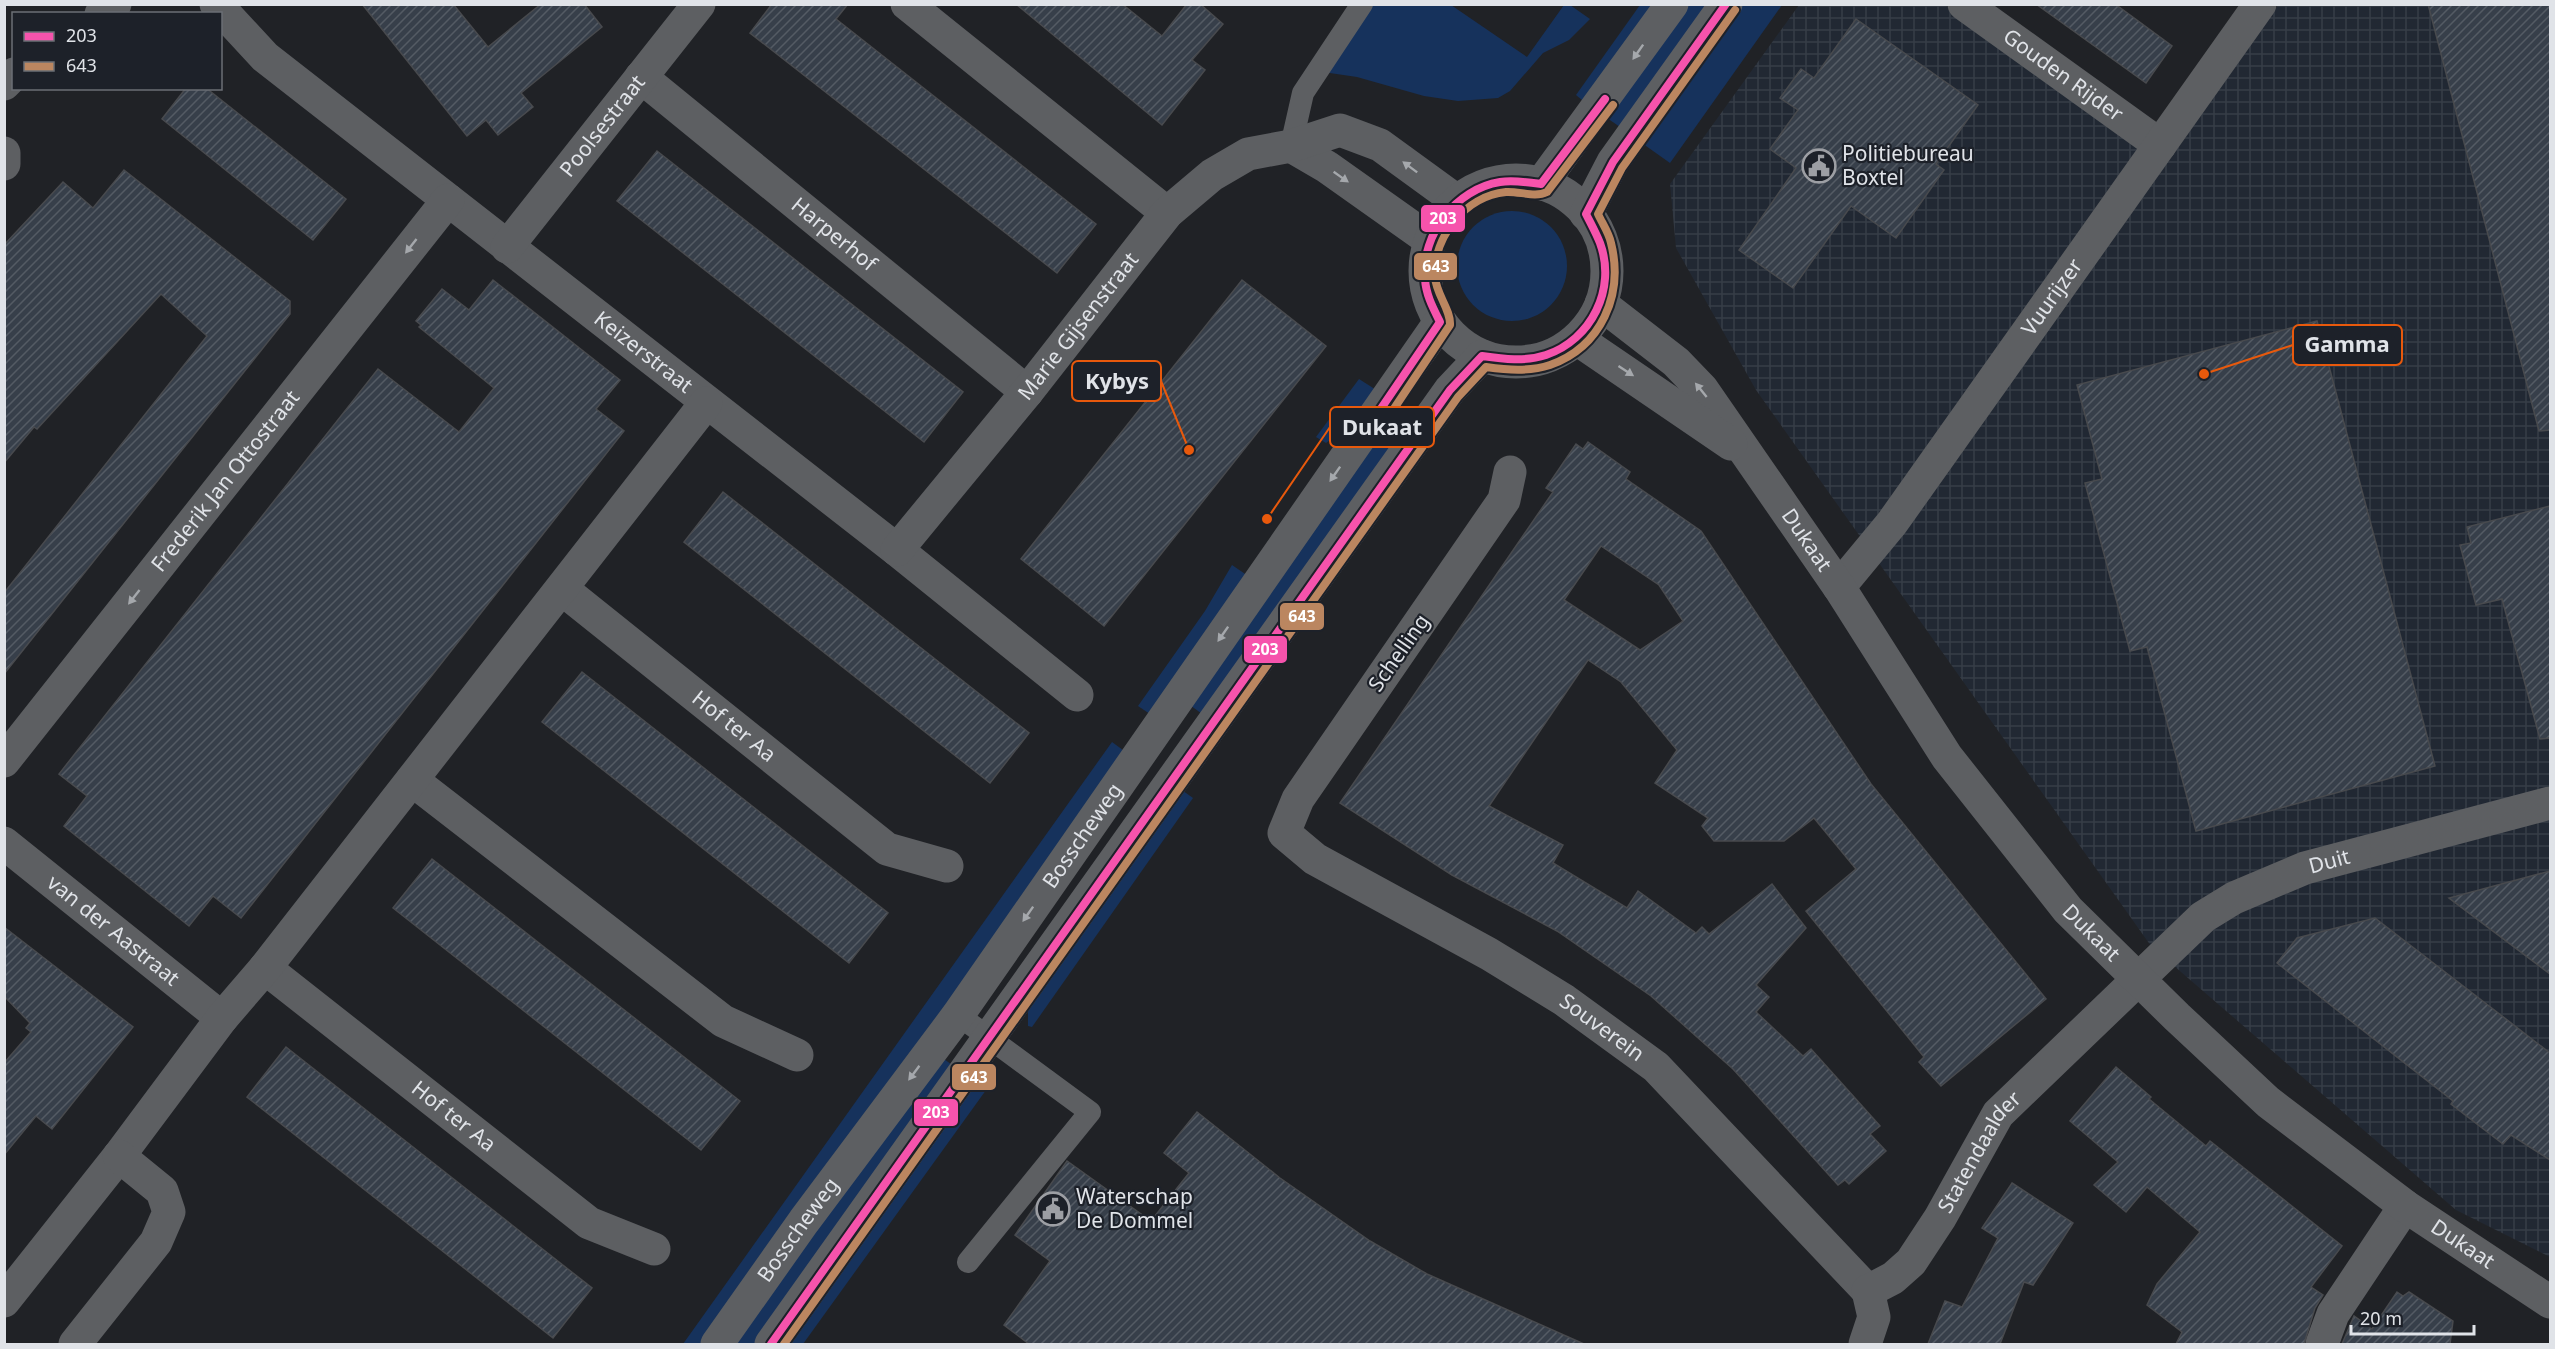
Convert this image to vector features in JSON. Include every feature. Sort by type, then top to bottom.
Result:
[{"type":"street","name":"Keizerstraat","points":[[216,4],[265,57],[897,550],[1077,695]]},
{"type":"street","name":"Poolsestraat","points":[[507,247],[699,4]]},
{"type":"street","points":[[907,4],[1167,213]]},
{"type":"street","points":[[1541,184],[1672,4]]},
{"type":"street","points":[[1586,214],[1613,162],[1726,4]]},
{"type":"street","name":"Gouden Rijder","points":[[1964,4],[2160,145]]},
{"type":"street","name":"Vuurijzer","points":[[1839,587],[1893,523],[2260,4]]},
{"type":"street","name":"Harperhof","points":[[641,78],[1027,392]]},
{"type":"street","name":"Marie Gijsenstraat","points":[[897,550],[1027,392],[1167,213],[1212,175],[1248,154],[1291,146],[1340,130],[1380,145],[1457,201]]},
{"type":"street","points":[[1291,146],[1327,167],[1430,240]]},
{"type":"street","points":[[4,153],[4,164]]},
{"type":"street","points":[[1519,180],[1541,184],[1566,196],[1586,214],[1600,239],[1607,266],[1601,304],[1591,323],[1577,339],[1560,351],[1542,359],[1512,362],[1482,356],[1459,342],[1440,322],[1428,296],[1424,268],[1430,240],[1441,219],[1457,201],[1475,189],[1497,182],[1519,180]]},
{"type":"street","name":"Frederik Jan Ottostraat","points":[[4,761],[448,200]]},
{"type":"street","name":"Dukaat","points":[[1601,304],[1676,362],[1702,389],[1839,587],[1962,776],[2068,910],[2268,1102],[2405,1206],[2550,1302]]},
{"type":"street","name":"Bosscheweg","points":[[717,1344],[804,1221],[958,1015],[1440,322]]},
{"type":"street","name":"Dukaat","points":[[1577,339],[1747,455]]},
{"type":"street","name":"Bosscheweg","points":[[771,1344],[1450,390],[1482,356]]},
{"type":"street","points":[[4,1301],[119,1156],[222,1018],[265,968],[706,403]]},
{"type":"street","name":"Schelling","points":[[1284,833],[1298,799],[1504,500],[1510,472]]},
{"type":"street","name":"Hof ter Aa","points":[[562,589],[887,849],[947,866]]},
{"type":"street","points":[[412,780],[723,1021],[797,1055]]},
{"type":"street","name":"Duit","points":[[2138,979],[2203,917],[2255,888],[2305,868],[2550,803]]},
{"type":"street","name":"Souverein","points":[[1284,833],[1315,859],[1489,954],[1564,1000],[1647,1060],[1682,1092],[1868,1292]]},
{"type":"street","name":"van der Aastraat","points":[[4,843],[222,1018]]},
{"type":"street","name":"Hof ter Aa","points":[[265,968],[589,1223],[654,1249]]},
{"type":"street","name":"Statendaalder","points":[[1868,1292],[1893,1278],[1911,1262],[1940,1218],[1998,1114],[2138,979]]},
{"type":"street","points":[[75,1344],[156,1242],[169,1212],[162,1191],[119,1156]]},
{"type":"street","points":[[2322,1344],[2333,1314],[2405,1206]]},
{"type":"street","points":[[1865,1344],[1874,1317],[1868,1292]]},
{"type":"lane","points":[[1291,146],[1303,93],[1362,4]]},
{"type":"lane","points":[[958,1015],[1090,1112],[968,1262]]},
{"type":"shaded area","points":[[1371,5],[1451,5],[1527,57],[1564,5],[1570,5],[1590,19],[1569,40],[1543,53],[1510,91],[1498,98],[1458,101],[1424,96],[1357,77],[1323,72]]},
{"type":"shaded area","points":[[1640,5],[1659,5],[1588,105],[1576,95]]},
{"type":"shaded area","points":[[1683,5],[1712,5],[1623,129],[1604,116]]},
{"type":"shaded area","points":[[1736,5],[1782,5],[1670,163],[1639,141]]},
{"type":"shaded area","points":[[1799,5],[1945,5],[2168,162],[2278,5],[2550,5],[2550,1257],[2456,1210],[2151,946],[1756,390],[1676,248],[1670,184]]},
{"type":"shaded area","points":[[1512,211],[1533,215],[1551,227],[1563,245],[1567,266],[1563,287],[1551,305],[1533,317],[1512,321],[1491,317],[1473,305],[1461,287],[1457,266],[1461,245],[1473,227],[1491,215]]},
{"type":"shaded area","points":[[1359,379],[1381,393],[1373,407],[1326,443],[1316,437]]},
{"type":"shaded area","points":[[1380,431],[1399,442],[1205,716],[1187,703]]},
{"type":"shaded area","points":[[1232,565],[1251,578],[1153,716],[1138,706],[1205,611]]},
{"type":"shaded area","points":[[1112,742],[1127,753],[703,1344],[683,1344]]},
{"type":"shaded area","points":[[1179,788],[1193,798],[1032,1027],[1028,1026],[1028,1008]]},
{"type":"shaded area","points":[[937,1054],[955,1067],[756,1344],[728,1344]]},
{"type":"shaded area","points":[[990,1077],[994,1079],[803,1344],[780,1344],[973,1082]]},
{"type":"building","points":[[362,4],[453,4],[488,47],[541,4],[584,4],[602,27],[521,93],[533,107],[498,135],[486,120],[467,136]]},
{"type":"building","points":[[772,4],[848,4],[836,19],[1096,224],[1057,273],[750,33]]},
{"type":"building","points":[[1016,4],[1122,4],[1162,36],[1187,4],[1200,4],[1223,24],[1192,60],[1205,70],[1162,125]]},
{"type":"building","points":[[2036,4],[2115,4],[2172,46],[2146,83]]},
{"type":"building","points":[[2428,4],[2550,4],[2550,430],[2539,431]]},
{"type":"building","points":[[1856,19],[1978,105],[1936,164],[1944,170],[1896,238],[1851,206],[1793,288],[1739,250],[1796,168],[1770,149],[1798,110],[1780,98],[1801,69],[1814,78]]},
{"type":"building","points":[[184,90],[209,90],[346,199],[313,240],[162,119]]},
{"type":"building","points":[[657,151],[963,392],[924,442],[617,201]]},
{"type":"building","points":[[124,170],[290,301],[290,314],[4,674],[4,593],[207,336],[161,294],[37,429],[34,427],[4,463],[4,245],[63,182],[93,208]]},
{"type":"building","points":[[493,280],[620,380],[596,409],[624,431],[241,918],[213,896],[189,926],[64,826],[87,796],[59,774],[378,369],[459,432],[494,388],[419,327],[421,325],[416,321],[442,289],[469,310]]},
{"type":"building","points":[[1242,280],[1326,346],[1104,626],[1021,559]]},
{"type":"building","points":[[2317,321],[2435,766],[2196,831],[2147,647],[2130,651],[2085,483],[2102,479],[2077,385]]},
{"type":"building","points":[[1588,442],[1630,472],[1626,479],[1701,531],[1871,784],[2046,999],[1941,1086],[1919,1062],[1924,1057],[1806,911],[1856,869],[1814,818],[1784,841],[1714,841],[1702,826],[1708,818],[1655,783],[1677,750],[1621,682],[1588,660],[1489,806],[1563,845],[1553,863],[1627,908],[1638,891],[1696,933],[1702,927],[1709,934],[1772,884],[1806,928],[1756,985],[1769,997],[1756,1012],[1803,1056],[1811,1049],[1880,1126],[1870,1134],[1886,1151],[1849,1184],[1845,1180],[1838,1185],[1733,1069],[1651,996],[1557,931],[1452,875],[1340,803],[1553,492],[1546,488],[1576,444],[1583,449]],"holes":[[[1601,546],[1659,585],[1683,621],[1640,650],[1564,600]]]},
{"type":"building","points":[[723,492],[1029,733],[990,783],[684,542]]},
{"type":"building","points":[[2550,506],[2550,738],[2540,739],[2502,599],[2476,605],[2460,545],[2471,543],[2467,527]]},
{"type":"building","points":[[582,672],[888,913],[849,963],[542,722]]},
{"type":"building","points":[[432,859],[740,1101],[701,1150],[393,908]]},
{"type":"building","points":[[2550,871],[2550,974],[2449,898]]},
{"type":"building","points":[[2375,918],[2550,1053],[2550,1160],[2511,1135],[2503,1144],[2451,1104],[2453,1101],[2277,963],[2297,938]]},
{"type":"building","points":[[4,927],[133,1027],[52,1129],[36,1116],[4,1155],[4,1063],[31,1032],[26,1028],[30,1023],[4,996]]},
{"type":"building","points":[[286,1047],[592,1288],[553,1338],[247,1097]]},
{"type":"building","points":[[2116,1067],[2151,1097],[2149,1099],[2206,1146],[2210,1141],[2342,1246],[2311,1287],[2323,1295],[2315,1308],[2304,1344],[2176,1344],[2182,1332],[2147,1305],[2157,1284],[2200,1232],[2147,1187],[2126,1212],[2094,1185],[2118,1162],[2070,1121]]},
{"type":"building","points":[[1197,1112],[1280,1178],[1370,1241],[1427,1274],[1584,1344],[1029,1344],[1004,1325],[1050,1261],[1015,1235],[1067,1161],[1151,1221],[1189,1173],[1164,1153]]},
{"type":"building","points":[[2012,1183],[2073,1223],[2033,1285],[2024,1282],[2000,1344],[1928,1344],[1945,1301],[1962,1307],[1998,1238],[1982,1228]]},
{"type":"building","points":[[2397,1292],[2403,1296],[2409,1292],[2453,1321],[2450,1344],[2342,1344],[2354,1316],[2372,1329]]},
{"type":"transit line","name":"203","points":[[771,1344],[1450,390],[1482,356],[1522,359],[1546,355],[1576,338],[1587,325],[1596,311],[1605,278],[1600,243],[1586,214],[1613,162],[1726,4]]},
{"type":"transit line","name":"643","points":[[784,1344],[1458,397],[1486,367],[1526,370],[1550,365],[1568,357],[1583,346],[1595,332],[1611,300],[1614,281],[1611,243],[1598,214],[1622,168],[1735,10]]},
{"type":"transit line","name":"203","points":[[1380,410],[1440,322],[1427,290],[1425,262],[1435,230],[1444,216],[1469,194],[1484,186],[1510,181],[1541,184],[1605,99]]},
{"type":"transit line","name":"643","points":[[1389,416],[1450,325],[1435,277],[1439,247],[1454,221],[1477,201],[1491,195],[1506,192],[1537,194],[1547,192],[1613,105]]},
{"type":"place","name":"Politiebureau Boxtel","points":[[1819,166]]},
{"type":"place","name":"Gamma","points":[[2204,374]]},
{"type":"place","name":"Kybys","points":[[1189,450]]},
{"type":"place","name":"Dukaat","points":[[1267,519]]},
{"type":"place","name":"Waterschap De Dommel","points":[[1053,1209]]}]
